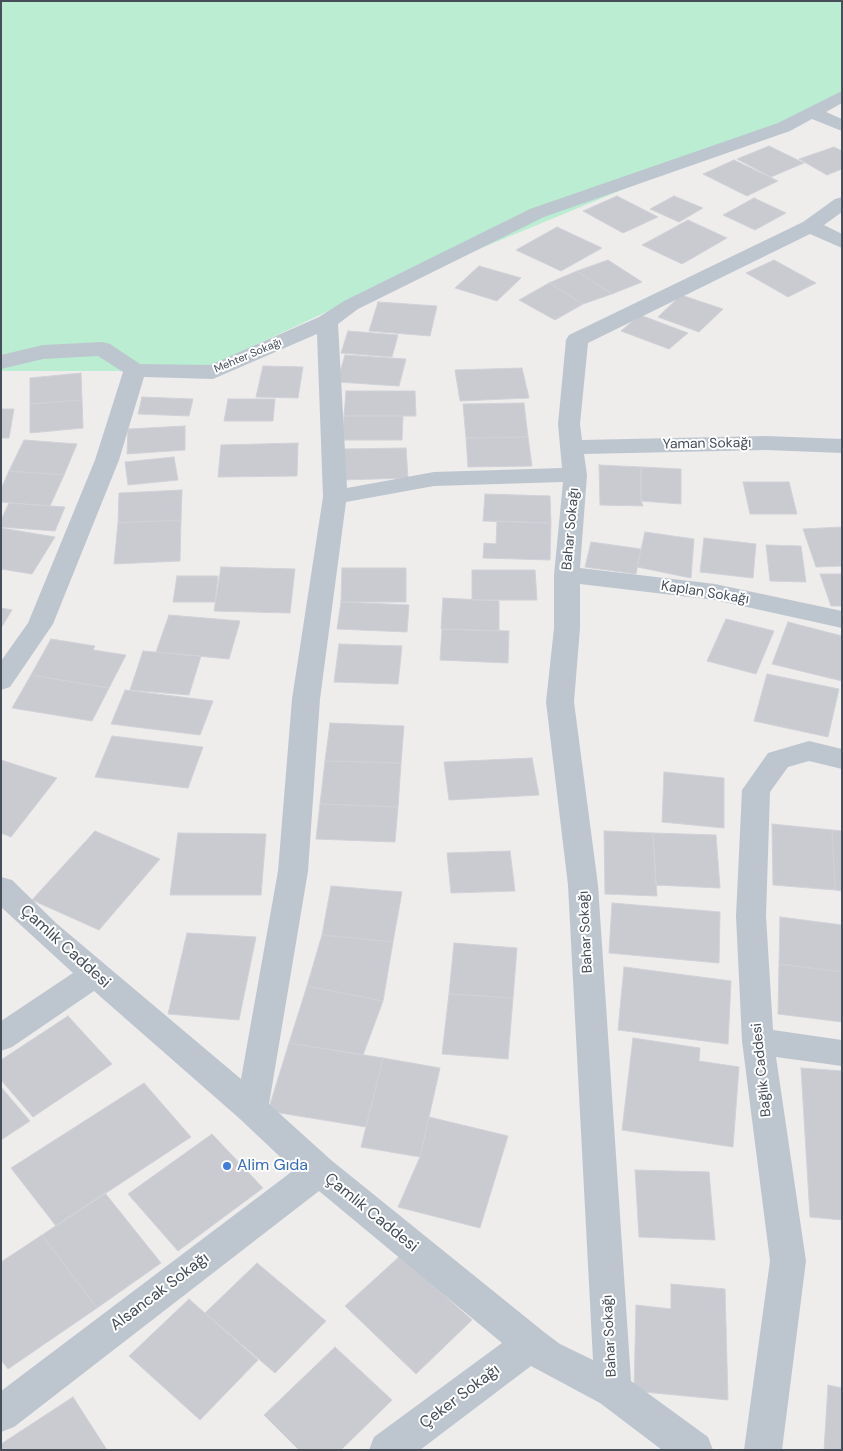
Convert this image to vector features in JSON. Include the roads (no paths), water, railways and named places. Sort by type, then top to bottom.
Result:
[{"type":"street","name":"Mehter Sokağı","points":[[135,370],[213,372],[327,322],[351,305],[537,213],[670,165],[784,127],[842,96]]},
{"type":"street","points":[[812,112],[842,126]]},
{"type":"street","name":"Bahar Sokağı","points":[[613,1390],[583,885],[560,702],[567,628],[567,574],[575,475],[573,447],[568,424],[577,340],[810,226],[842,203]]},
{"type":"street","points":[[810,226],[842,242]]},
{"type":"street","points":[[252,1108],[293,871],[306,699],[335,497],[327,322]]},
{"type":"street","points":[[1,362],[43,352],[102,349],[135,370],[107,460],[40,624],[1,681]]},
{"type":"street","name":"Yaman Sokağı","points":[[573,447],[766,443],[842,446]]},
{"type":"street","name":"Bahar Sokağı","points":[[335,497],[434,479],[575,475]]},
{"type":"street","name":"Kaplan Sokağı","points":[[567,574],[715,592],[842,620]]},
{"type":"street","name":"Bağlık Caddesi","points":[[763,1450],[788,1261],[758,1041],[751,916],[756,790],[778,760],[809,751],[842,759]]},
{"type":"street","name":"Çamlık Caddesi","points":[[1,888],[44,931],[252,1108],[319,1171],[531,1344],[547,1356],[613,1390],[694,1450]]},
{"type":"street","points":[[1,1038],[95,974]]},
{"type":"street","points":[[758,1041],[842,1053]]},
{"type":"street","name":"Alsancak Sokağı","points":[[1,1414],[319,1171]]},
{"type":"street","name":"Çeker Sokağı","points":[[388,1450],[531,1344]]},
{"type":"place","name":"Alim Gıda","points":[[227,1166]]}]
